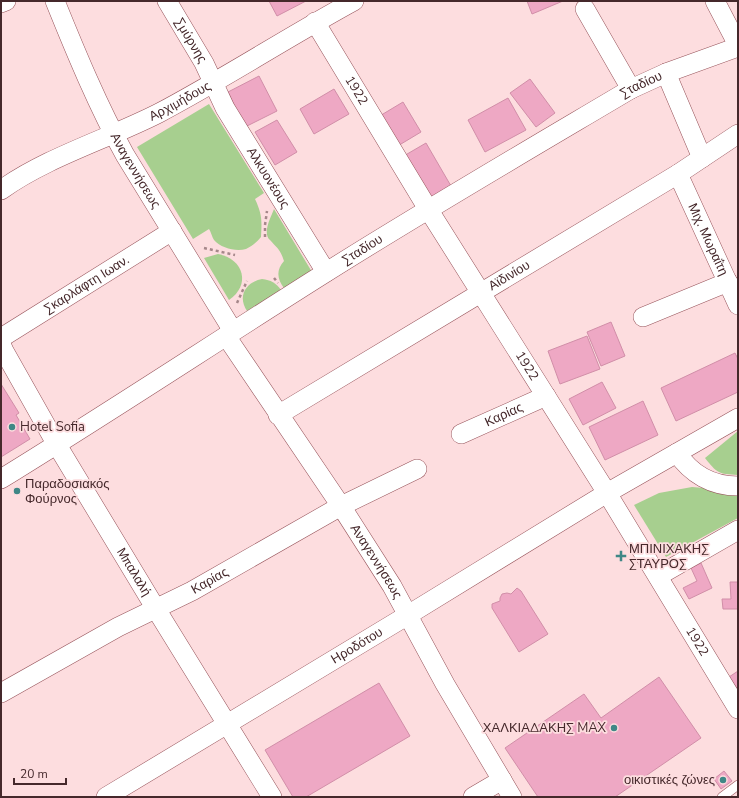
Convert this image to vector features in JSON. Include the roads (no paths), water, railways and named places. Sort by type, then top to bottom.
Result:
[{"type":"street","points":[[1,3],[6,1]]},
{"type":"street","name":"Αναγεννήσεως","points":[[55,1],[81,64],[113,134],[125,155],[172,231],[278,415],[341,506],[392,586],[445,684],[512,797]]},
{"type":"street","name":"Σμύρνης","points":[[167,1],[204,63],[213,82]]},
{"type":"street","points":[[715,1],[738,46]]},
{"type":"street","name":"Αρχιμήδους","points":[[1,190],[45,165],[159,113],[315,22],[344,3]]},
{"type":"street","points":[[585,9],[631,89]]},
{"type":"street","name":"1922","points":[[315,22],[428,209],[607,493],[738,709]]},
{"type":"street","name":"Σταδίου","points":[[1,479],[57,445],[326,272],[428,209],[631,89],[666,73],[738,46]]},
{"type":"street","points":[[666,73],[702,158]]},
{"type":"street","name":"Αλκυονέους","points":[[213,82],[225,108],[326,272]]},
{"type":"street","name":"Αϊδινίου","points":[[278,415],[678,174],[738,134]]},
{"type":"street","name":"Μιχ. Μωραΐτη","points":[[678,174],[738,305]]},
{"type":"street","name":"Σκαρλάφτη Ιωαν.","points":[[1,338],[172,231]]},
{"type":"street","points":[[643,317],[728,282]]},
{"type":"street","name":"Μπαλαλή","points":[[1,344],[57,445],[272,797]]},
{"type":"street","name":"Καρίας","points":[[461,434],[546,396]]},
{"type":"street","name":"Ηροδότου","points":[[106,797],[607,493],[738,418]]},
{"type":"street","points":[[677,453],[688,467],[707,480],[723,485],[738,486]]},
{"type":"street","name":"Καρίας","points":[[1,693],[118,627],[192,591],[341,506],[417,469]]},
{"type":"street","points":[[658,576],[738,530]]},
{"type":"street","points":[[473,797],[502,780]]},
{"type":"lane","points":[[722,797],[738,785]]},
{"type":"place","name":"Hotel Sofia","points":[[12,427]]},
{"type":"place","name":"Παραδοσιακός Φούρνος","points":[[17,491]]},
{"type":"place","name":"ΜΠΙΝΙΧΑΚΗΣ ΣΤΑΥΡΟΣ","points":[[621,556]]},
{"type":"place","name":"ΧΑΛΚΙΑΔΑΚΗΣ MAX","points":[[614,728]]},
{"type":"place","name":"οικιστικές ζώνες","points":[[723,780]]}]
